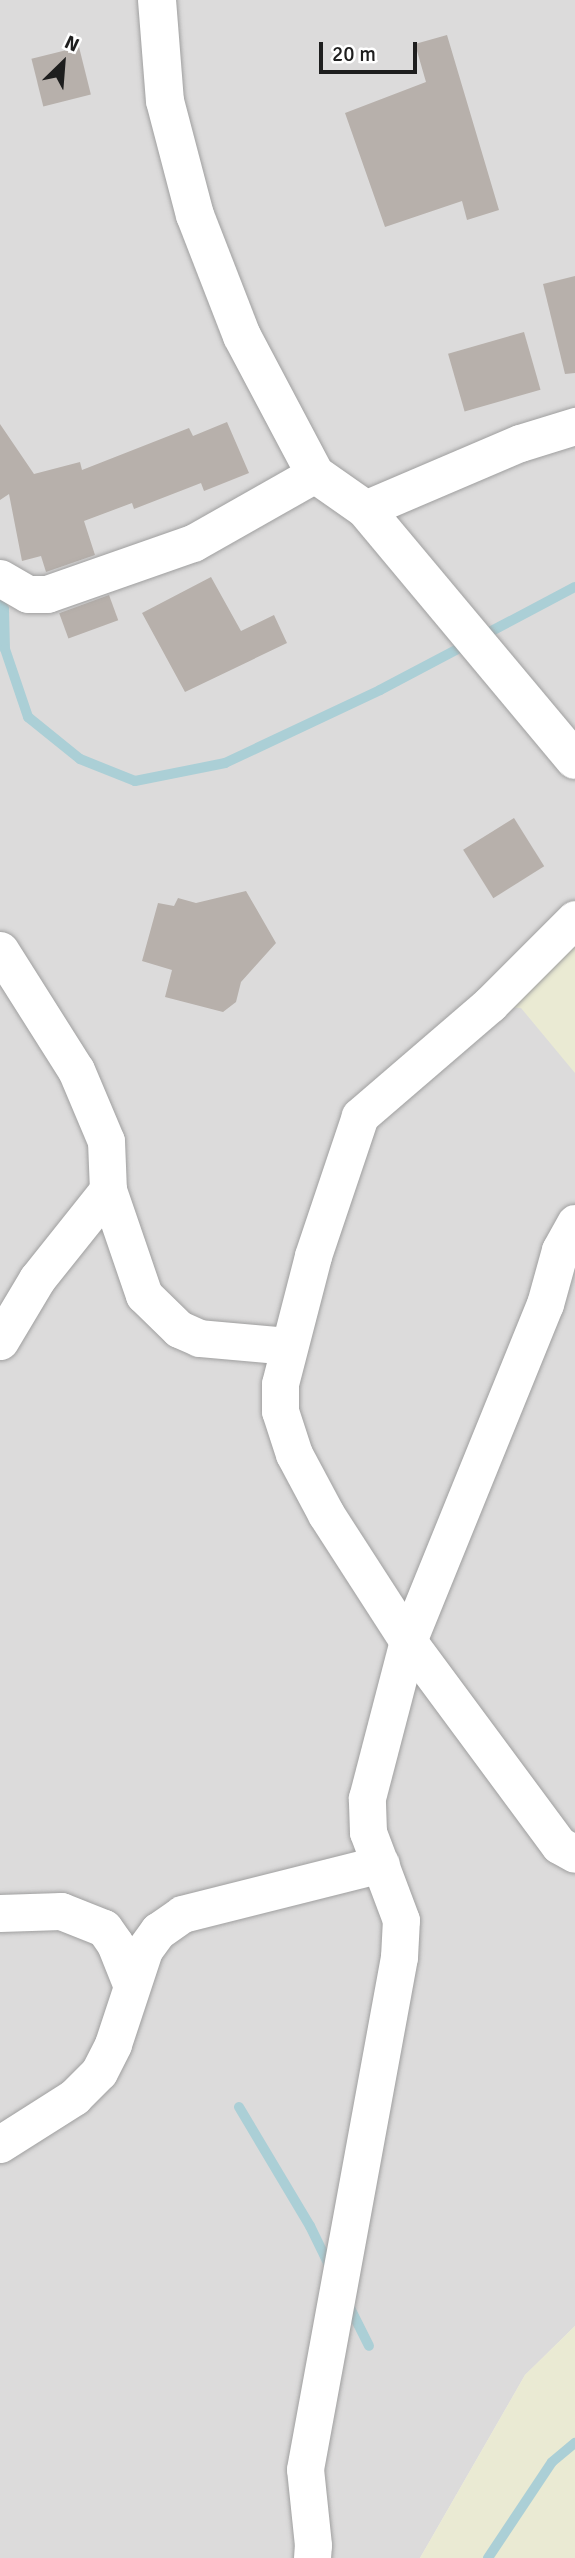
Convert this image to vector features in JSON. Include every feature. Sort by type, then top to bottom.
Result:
[{"type":"street","points":[[157,0],[165,101],[195,215],[242,336],[315,474],[365,509],[575,760]]},
{"type":"street","points":[[365,509],[520,443],[575,426]]},
{"type":"street","points":[[0,578],[28,594],[47,594],[193,543],[315,474]]},
{"type":"street","points":[[575,919],[490,1004],[360,1116],[313,1256],[280,1384],[280,1410],[294,1454],[326,1514],[408,1641],[559,1845],[575,1854]]},
{"type":"street","points":[[0,950],[76,1070],[106,1141],[108,1190],[144,1295],[160,1314],[179,1329],[200,1338],[289,1346]]},
{"type":"street","points":[[0,1342],[37,1279],[108,1190]]},
{"type":"street","points":[[312,2558],[305,2469],[399,1957],[401,1920],[369,1832],[367,1798],[408,1641],[545,1304],[560,1250],[575,1223]]},
{"type":"street","points":[[0,2144],[74,2097],[99,2072],[113,2044],[144,1950],[158,1931],[182,1914],[381,1864]]},
{"type":"street","points":[[0,1913],[61,1911],[104,1927],[115,1944],[131,1984]]},
{"type":"shaded area","points":[[0,0],[575,0],[575,2326],[525,2375],[420,2558],[0,2558]]},
{"type":"green space","points":[[575,934],[575,1073],[521,1008],[502,1007]]},
{"type":"green space","points":[[575,2326],[575,2558],[420,2558],[525,2375]]},
{"type":"building","points":[[447,35],[499,210],[467,220],[462,201],[385,227],[345,113],[426,82],[415,44]]},
{"type":"building","points":[[79,47],[91,95],[43,106],[31,59]]},
{"type":"building","points":[[575,276],[575,373],[565,374],[543,284]]},
{"type":"building","points":[[524,332],[541,390],[465,411],[448,354]]},
{"type":"building","points":[[227,422],[249,473],[204,491],[201,483],[134,509],[132,503],[84,521],[95,555],[46,572],[41,556],[22,561],[9,494],[0,500],[0,424],[34,474],[80,462],[82,470],[189,428],[193,436]]},
{"type":"building","points":[[211,577],[241,631],[274,615],[287,643],[185,692],[142,613]]},
{"type":"building","points":[[109,595],[118,620],[68,638],[59,613]]},
{"type":"building","points":[[514,818],[544,866],[493,898],[463,850]]},
{"type":"building","points":[[246,891],[276,943],[241,982],[236,1002],[223,1012],[165,997],[172,970],[142,961],[158,903],[174,906],[178,898],[196,903]]},
{"type":"waterway","points":[[482,636],[575,587]]},
{"type":"waterway","points":[[0,603],[4,609],[5,649],[28,717],[80,759],[135,781],[225,763],[380,690],[469,643]]},
{"type":"waterway","points":[[239,2107],[310,2226],[330,2267]]},
{"type":"waterway","points":[[347,2302],[369,2346]]},
{"type":"waterway","points":[[488,2558],[552,2462],[575,2443]]}]
